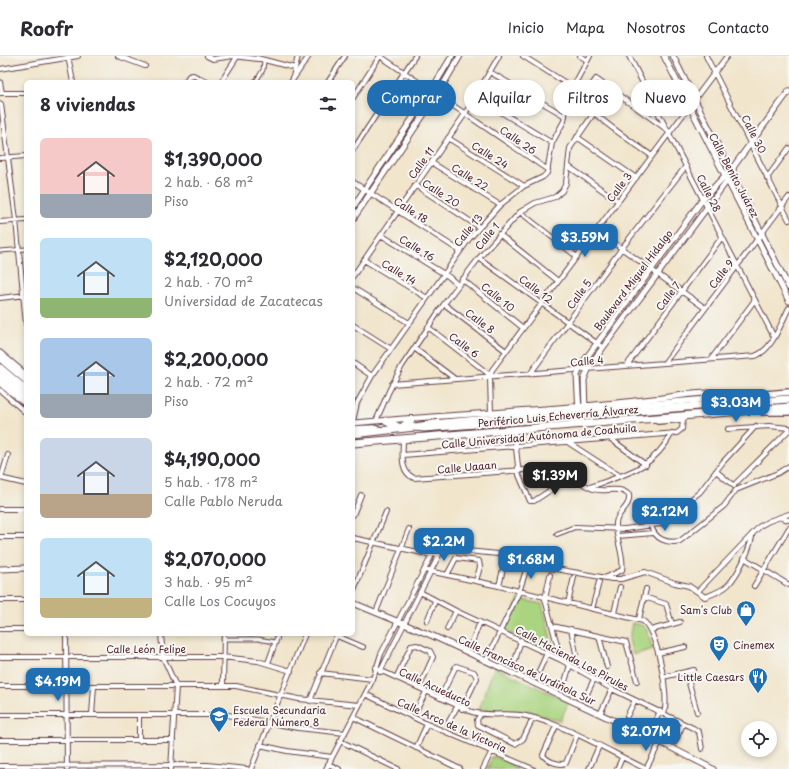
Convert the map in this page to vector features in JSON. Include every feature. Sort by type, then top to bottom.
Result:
[{"type":"highway","points":[[5,365],[24,388]]},
{"type":"highway","points":[[0,376],[24,397]]},
{"type":"highway","points":[[601,423],[594,417],[598,412],[789,399]]},
{"type":"highway","points":[[565,426],[582,410],[593,424]]},
{"type":"highway","points":[[643,418],[789,411]]},
{"type":"highway","points":[[565,426],[570,420],[569,415],[567,414]]},
{"type":"highway","name":"Periférico Luis Echeverría Álvarez","points":[[355,434],[400,428],[424,428],[567,414]]},
{"type":"highway","name":"Periférico Luis Echeverría Álvarez","points":[[355,443],[593,424],[643,418]]},
{"type":"highway","points":[[386,421],[400,428],[411,420]]},
{"type":"main road","points":[[0,360],[24,379]]},
{"type":"main road","points":[[0,383],[24,402]]},
{"type":"main road","name":"Periférico Luis Echeverría Álvarez","points":[[567,414],[582,410],[598,412],[789,392]]},
{"type":"main road","name":"Periférico Luis Echeverría Álvarez","points":[[643,418],[659,421],[789,411]]},
{"type":"main road","name":"Periférico Luis Echeverría Álvarez","points":[[355,429],[373,428],[381,430]]},
{"type":"street","points":[[0,69],[78,56]]},
{"type":"street","points":[[118,56],[145,66]]},
{"type":"street","points":[[207,56],[216,59],[237,57],[256,58],[295,68]]},
{"type":"street","points":[[292,80],[298,56]]},
{"type":"street","points":[[292,80],[309,56]]},
{"type":"street","points":[[329,80],[345,56]]},
{"type":"street","points":[[355,95],[380,56]]},
{"type":"street","name":"Calle 26","points":[[380,56],[415,80]]},
{"type":"street","points":[[355,147],[415,56]]},
{"type":"street","points":[[438,80],[452,56]]},
{"type":"street","points":[[446,80],[460,56]]},
{"type":"street","name":"Calle 11","points":[[486,80],[499,56]]},
{"type":"street","points":[[523,56],[561,80]]},
{"type":"street","points":[[576,80],[589,58],[580,56]]},
{"type":"street","name":"Calle 28","points":[[629,56],[707,206],[754,301],[774,337]]},
{"type":"street","name":"Calle Benito Juárez","points":[[664,56],[676,80]]},
{"type":"street","name":"Calle Benito Juárez","points":[[673,56],[685,80]]},
{"type":"street","name":"Calle 30","points":[[706,56],[767,178],[788,215],[789,220]]},
{"type":"street","name":"Calle 3","points":[[700,92],[727,56]]},
{"type":"street","points":[[68,57],[74,80]]},
{"type":"street","points":[[222,80],[237,57]]},
{"type":"street","points":[[257,80],[263,70],[264,61]]},
{"type":"street","points":[[490,72],[553,109]]},
{"type":"street","points":[[186,80],[193,75],[203,80]]},
{"type":"street","points":[[0,82],[1,93],[24,93]]},
{"type":"street","points":[[732,170],[750,143],[789,91]]},
{"type":"street","points":[[623,99],[669,132]]},
{"type":"street","points":[[0,298],[24,296],[1,104]]},
{"type":"street","name":"Calle Benito Juárez","points":[[700,109],[732,170],[761,233],[789,288]]},
{"type":"street","name":"Calle 11","points":[[355,273],[464,115]]},
{"type":"street","points":[[355,203],[414,116]]},
{"type":"street","points":[[355,216],[423,116]]},
{"type":"street","name":"Calle 26","points":[[468,116],[548,170]]},
{"type":"street","points":[[507,116],[552,143]]},
{"type":"street","points":[[548,170],[552,143],[563,125],[565,116]]},
{"type":"street","name":"Calle 1","points":[[376,421],[392,384],[428,327],[462,279],[499,234],[520,212],[531,205],[558,195],[566,183],[570,148],[592,116]]},
{"type":"street","points":[[598,116],[652,156]]},
{"type":"street","name":"Calle 3","points":[[490,376],[506,351],[576,256],[682,116]]},
{"type":"street","name":"Calle Benito Juárez","points":[[693,116],[789,301]]},
{"type":"street","points":[[577,137],[636,178]]},
{"type":"street","name":"Calle 24","points":[[448,138],[524,186]]},
{"type":"street","points":[[767,178],[789,148]]},
{"type":"street","points":[[0,158],[24,156]]},
{"type":"street","name":"Calle 22","points":[[432,163],[500,205]]},
{"type":"street","points":[[568,166],[618,201]]},
{"type":"street","name":"Calle 5","points":[[530,374],[622,248],[686,166]]},
{"type":"street","name":"Calle 13","points":[[355,402],[460,251],[479,227],[500,205],[524,186],[543,177],[548,170]]},
{"type":"street","name":"Boulevard Miguel Hidalgo","points":[[582,410],[587,369],[703,199],[724,176],[732,170]]},
{"type":"street","name":"Boulevard Miguel Hidalgo","points":[[582,410],[577,383],[579,370],[596,344],[707,206],[726,181],[732,170]]},
{"type":"street","name":"Calle 18","points":[[355,183],[460,251]]},
{"type":"street","name":"Calle 20","points":[[415,185],[479,227]]},
{"type":"street","name":"Calle 9","points":[[666,362],[789,197]]},
{"type":"street","points":[[520,212],[576,256]]},
{"type":"street","points":[[0,222],[24,220]]},
{"type":"street","points":[[596,230],[705,308]]},
{"type":"street","points":[[499,234],[558,281]]},
{"type":"street","name":"Calle 16","points":[[381,235],[449,277],[458,285]]},
{"type":"street","name":"Calle 7","points":[[627,365],[722,237]]},
{"type":"street","points":[[0,251],[24,248]]},
{"type":"street","name":"Calle 12","points":[[480,258],[602,348]]},
{"type":"street","name":"Calle 14","points":[[364,260],[427,298]]},
{"type":"street","name":"Calle 10","points":[[462,279],[523,328]]},
{"type":"street","points":[[355,289],[409,323]]},
{"type":"street","points":[[712,358],[754,301]]},
{"type":"street","name":"Calle 8","points":[[444,304],[506,351]]},
{"type":"street","points":[[774,337],[789,308]]},
{"type":"street","points":[[355,326],[391,349]]},
{"type":"street","name":"Calle 6","points":[[428,327],[490,376]]},
{"type":"street","name":"Calle 4","points":[[392,384],[530,374],[712,358],[744,358],[759,355],[765,350],[774,337]]},
{"type":"street","points":[[414,348],[455,380]]},
{"type":"street","points":[[0,353],[5,365],[24,374]]},
{"type":"street","points":[[355,364],[372,376]]},
{"type":"street","points":[[490,376],[491,413]]},
{"type":"street","points":[[0,390],[24,411]]},
{"type":"street","name":"Periférico Luis Echeverría Álvarez","points":[[355,422],[411,420],[491,413],[582,410],[700,394],[723,394],[731,397]]},
{"type":"street","points":[[590,487],[646,465],[660,452],[675,433],[682,429],[683,419]]},
{"type":"street","points":[[556,534],[575,527],[616,529],[651,526],[664,521],[691,500],[709,482],[716,471],[756,426]]},
{"type":"street","points":[[728,429],[756,426],[789,429]]},
{"type":"street","points":[[734,485],[789,429]]},
{"type":"street","points":[[514,430],[518,471],[531,502],[572,476]]},
{"type":"street","name":"Calle Universidad Autónoma de Coahuila","points":[[403,455],[675,433]]},
{"type":"street","name":"Calle Uaaan","points":[[402,439],[406,473],[414,478],[551,468],[561,470],[590,487],[600,490],[620,490],[629,495],[629,501],[616,520],[616,529]]},
{"type":"street","points":[[610,439],[646,465]]},
{"type":"street","points":[[569,442],[620,476]]},
{"type":"street","points":[[8,454],[0,478],[24,484]]},
{"type":"street","points":[[618,536],[653,533],[666,541],[680,541],[724,506],[736,490],[789,466]]},
{"type":"street","points":[[716,471],[734,485],[736,490]]},
{"type":"street","points":[[355,510],[361,495]]},
{"type":"street","points":[[0,509],[24,509]]},
{"type":"street","points":[[355,587],[386,512]]},
{"type":"street","points":[[698,591],[765,523],[782,518],[789,514]]},
{"type":"street","points":[[782,518],[789,520]]},
{"type":"street","points":[[651,526],[653,533]]},
{"type":"street","points":[[754,586],[789,528]]},
{"type":"street","points":[[376,612],[409,529]]},
{"type":"street","points":[[607,578],[622,570],[616,529]]},
{"type":"street","points":[[0,537],[24,537]]},
{"type":"street","points":[[355,538],[432,555],[440,553],[446,549],[498,554],[528,564],[607,578],[617,579],[646,572],[675,583],[689,586],[705,597],[728,586],[748,551],[752,537]]},
{"type":"street","points":[[326,769],[374,677],[381,671],[440,553]]},
{"type":"street","points":[[374,677],[375,668],[432,555]]},
{"type":"street","points":[[446,575],[456,558],[475,560],[479,561],[480,564],[476,581]]},
{"type":"street","points":[[744,558],[789,585]]},
{"type":"street","points":[[486,661],[519,592],[528,564]]},
{"type":"street","points":[[499,586],[504,565]]},
{"type":"street","points":[[0,569],[24,568]]},
{"type":"street","points":[[424,570],[499,586],[545,599],[614,613],[639,619],[646,623],[651,630],[658,653],[666,696],[662,712],[651,731]]},
{"type":"street","points":[[550,575],[545,599],[561,660]]},
{"type":"street","points":[[568,603],[574,577]]},
{"type":"street","points":[[592,609],[599,582]]},
{"type":"street","points":[[614,613],[620,587]]},
{"type":"street","points":[[639,619],[646,589]]},
{"type":"street","name":"Calle Hacienda Los Pirules","points":[[420,592],[435,601],[561,660],[612,689],[662,712],[699,732],[702,749]]},
{"type":"street","points":[[644,597],[666,604],[672,624]]},
{"type":"street","points":[[0,600],[24,600]]},
{"type":"street","points":[[427,621],[435,601]]},
{"type":"street","name":"Calle Francisco de Urdiñola Sur","points":[[355,604],[399,621],[486,661],[660,742],[713,769]]},
{"type":"street","points":[[447,629],[456,611]]},
{"type":"street","points":[[472,642],[480,622]]},
{"type":"street","points":[[651,630],[680,622]]},
{"type":"street","points":[[552,626],[626,642],[637,681]]},
{"type":"street","points":[[0,629],[24,629]]},
{"type":"street","points":[[571,629],[576,653]]},
{"type":"street","points":[[66,636],[67,767]]},
{"type":"street","points":[[161,636],[163,657],[176,686],[171,767]]},
{"type":"street","points":[[223,685],[222,657],[224,636]]},
{"type":"street","points":[[251,769],[305,636]]},
{"type":"street","points":[[310,701],[320,673],[337,636]]},
{"type":"street","points":[[339,636],[363,647]]},
{"type":"street","points":[[599,636],[607,667]]},
{"type":"street","points":[[223,639],[276,640],[268,664]]},
{"type":"street","points":[[514,661],[521,640]]},
{"type":"street","points":[[396,678],[411,646],[417,646],[430,650],[433,657],[420,688]]},
{"type":"street","points":[[658,653],[685,647]]},
{"type":"street","points":[[539,671],[547,653]]},
{"type":"street","name":"Calle León Felipe","points":[[0,657],[222,657],[268,664],[291,670]]},
{"type":"street","points":[[564,685],[570,665]]},
{"type":"street","points":[[440,698],[456,666],[474,672],[477,678],[462,709]]},
{"type":"street","name":"Calle Acueducto","points":[[375,668],[420,688],[457,707],[480,715],[520,715],[556,726],[646,769]]},
{"type":"street","points":[[663,677],[694,670]]},
{"type":"street","points":[[686,672],[697,712]]},
{"type":"street","points":[[320,673],[374,677]]},
{"type":"street","points":[[586,696],[594,679]]},
{"type":"street","points":[[0,686],[223,685],[247,688],[310,701],[359,705]]},
{"type":"street","points":[[92,715],[94,686]]},
{"type":"street","points":[[600,714],[612,689]]},
{"type":"street","points":[[417,709],[426,692]]},
{"type":"street","name":"Calle Arco de la Victoria","points":[[365,694],[427,724],[533,769]]},
{"type":"street","points":[[627,716],[635,700]]},
{"type":"street","points":[[448,722],[457,707]]},
{"type":"street","points":[[139,715],[139,741]]},
{"type":"street","points":[[0,716],[228,715],[298,728],[345,733]]},
{"type":"street","points":[[480,715],[477,723],[480,726],[515,744],[523,739],[533,718]]},
{"type":"street","points":[[353,717],[460,769]]},
{"type":"street","points":[[416,748],[427,724]]},
{"type":"street","points":[[675,742],[683,724]]},
{"type":"street","points":[[556,726],[543,755],[558,764],[566,763],[577,735]]},
{"type":"street","points":[[0,740],[173,740]]},
{"type":"street","points":[[340,741],[398,769]]},
{"type":"street","points":[[646,769],[660,742]]},
{"type":"street","points":[[260,745],[332,757]]},
{"type":"street","points":[[589,769],[599,746]]},
{"type":"street","points":[[483,769],[492,751]]},
{"type":"street","points":[[617,769],[622,758]]},
{"type":"street","points":[[328,764],[339,769]]},
{"type":"street","points":[[0,766],[171,767],[221,765],[247,769]]},
{"type":"green space","points":[[519,599],[542,604],[556,657],[505,631]]},
{"type":"green space","points":[[632,623],[644,626],[646,628],[653,649],[633,655],[629,640]]},
{"type":"green space","points":[[494,667],[569,702],[560,721],[528,711],[479,710]]},
{"type":"green space","points":[[493,756],[515,766],[517,769],[487,769]]},
{"type":"tunnel","points":[[567,417],[598,414]]},
{"type":"place","name":"Sam's Club","points":[[746,627]]},
{"type":"place","name":"Cinemex","points":[[719,662]]},
{"type":"place","name":"Little Caesars","points":[[758,694]]},
{"type":"place","name":"Escuela Secundaria Federal Número 8","points":[[219,733]]}]
